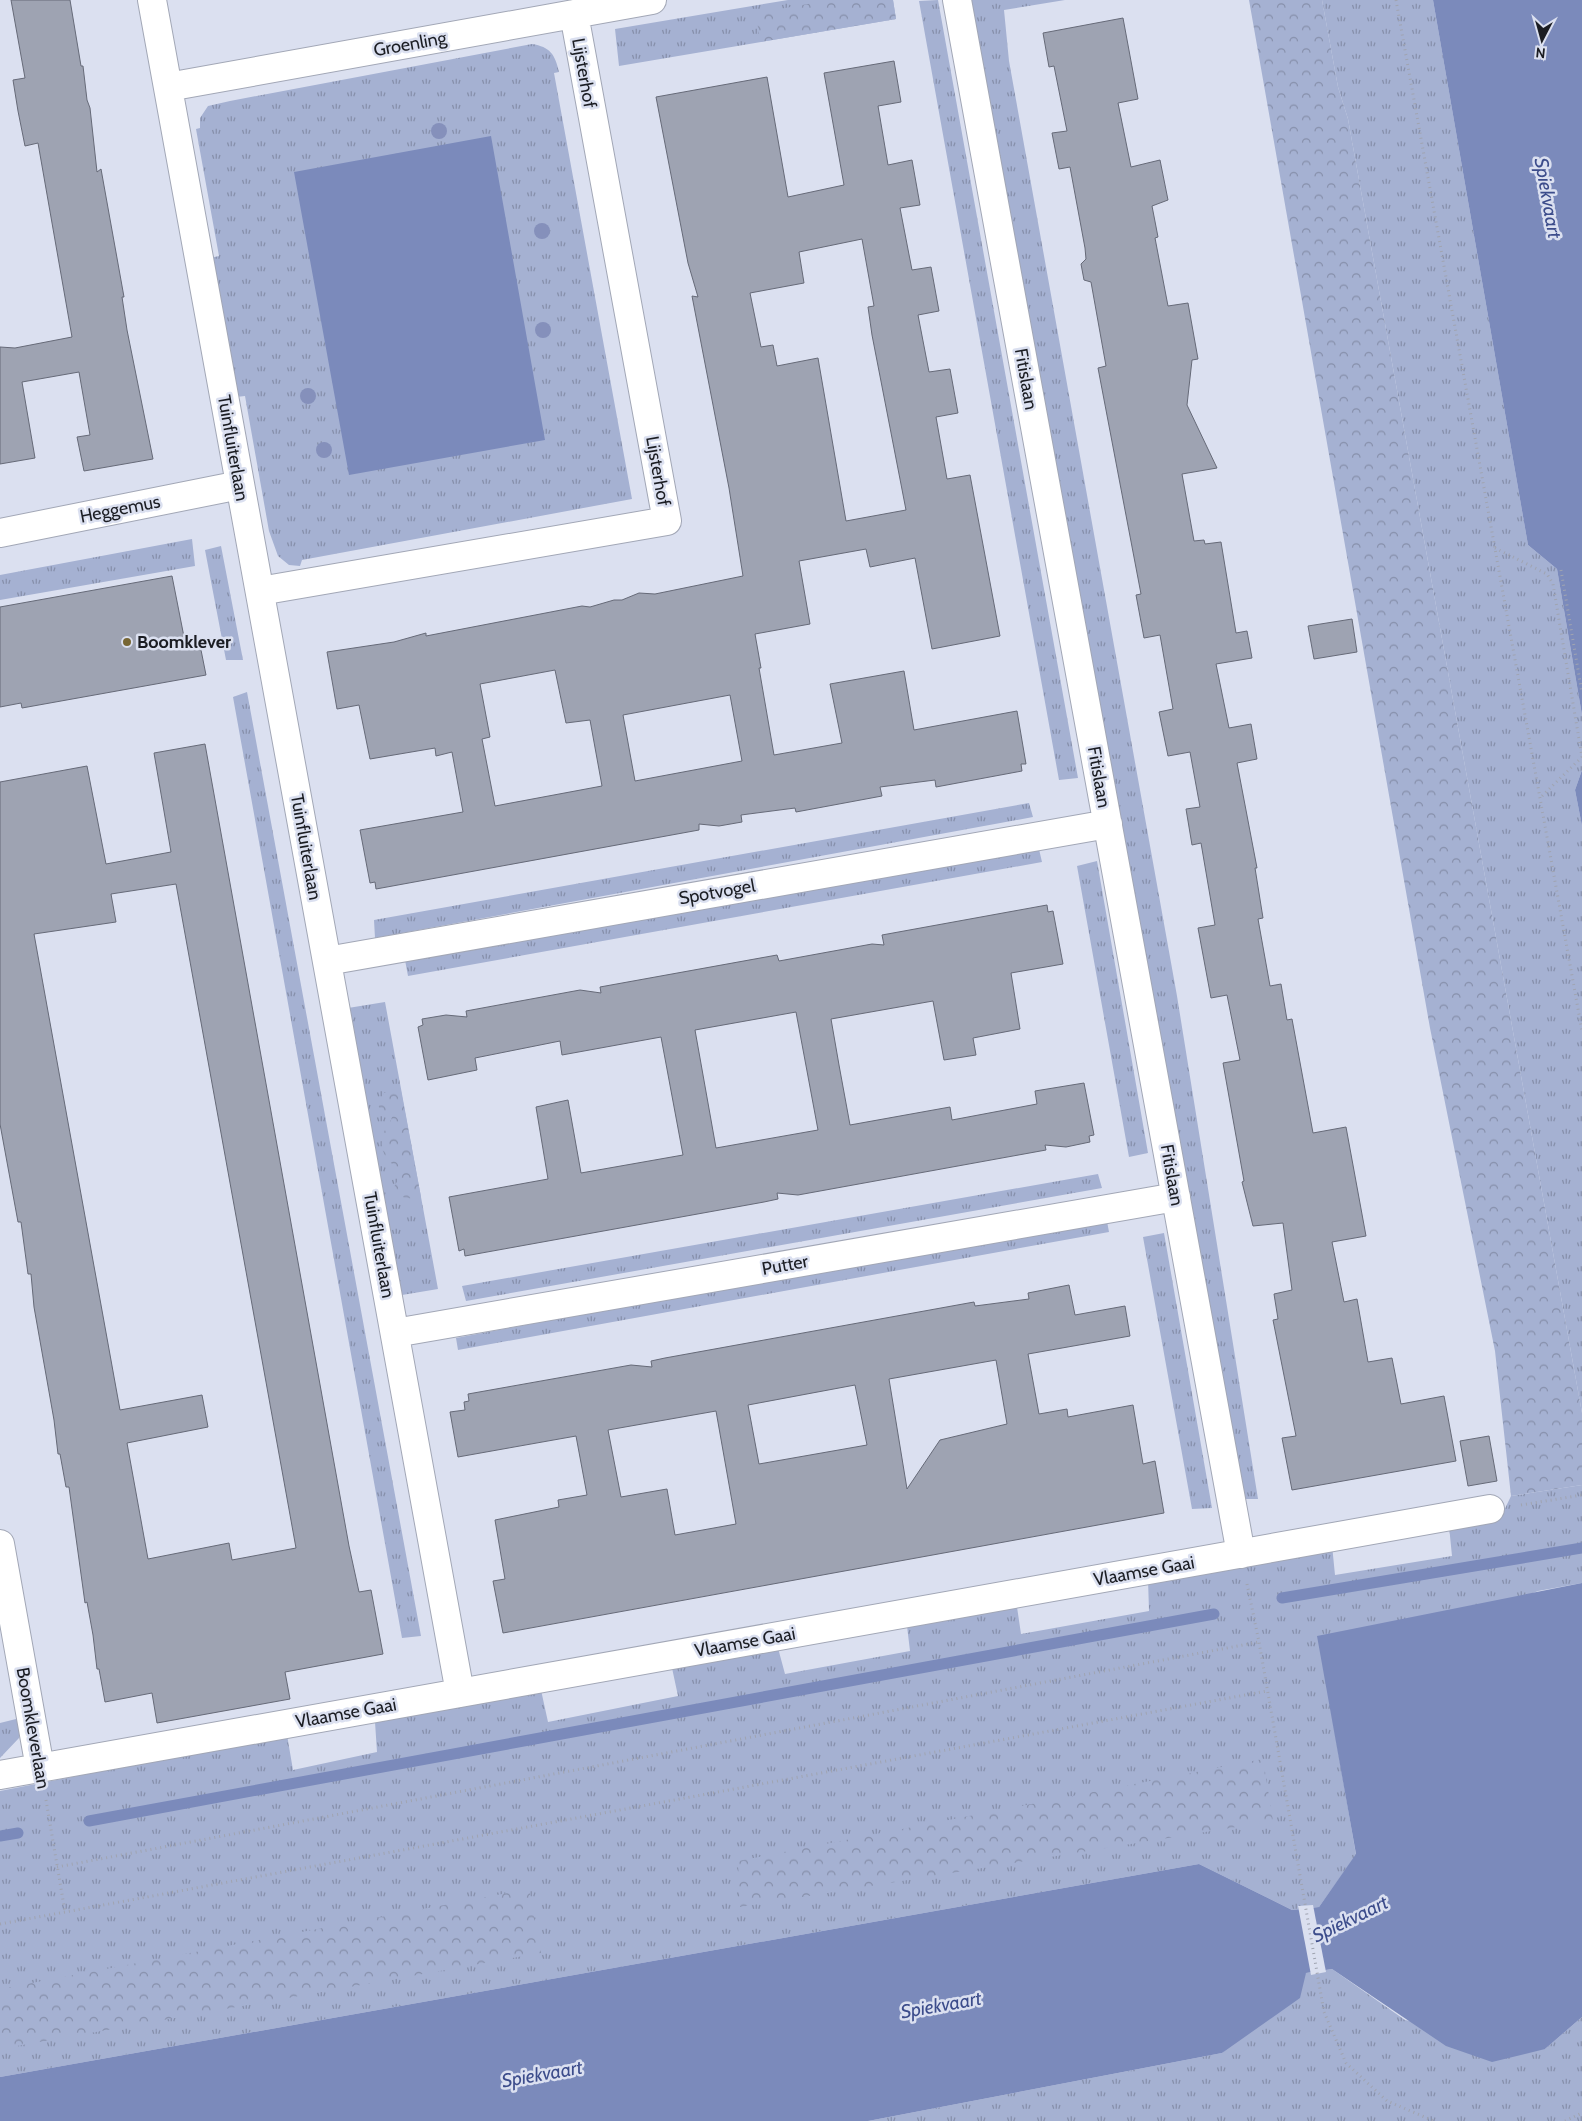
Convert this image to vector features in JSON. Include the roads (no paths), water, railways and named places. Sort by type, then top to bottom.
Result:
[{"type":"street","name":"Tuinfluiterlaan","points":[[152,0],[460,1693]]},
{"type":"street","name":"Groenling","points":[[168,87],[652,0]]},
{"type":"street","name":"Fitislaan","points":[[956,0],[1241,1554]]},
{"type":"street","name":"Lijsterhof","points":[[260,592],[667,521],[574,14]]},
{"type":"street","name":"Heggemus","points":[[0,533],[240,485]]},
{"type":"street","name":"Spotvogel","points":[[327,961],[1108,824]]},
{"type":"street","name":"Putter","points":[[395,1333],[1176,1197]]},
{"type":"street","name":"Vlaamse Gaai","points":[[0,1775],[1490,1510]]},
{"type":"street","name":"Boomkleverlaan","points":[[0,1544],[40,1768]]},
{"type":"water","name":"Spiekvaart","points":[[1433,0],[1582,0],[1582,715],[1557,569],[1528,545]]},
{"type":"water","points":[[491,136],[545,440],[349,475],[294,172]]},
{"type":"water","points":[[1582,770],[1582,826],[1575,790]]},
{"type":"water","name":"Spiekvaart","points":[[1582,1583],[1582,2017],[1545,2049],[1492,2062],[1446,2046],[1332,1969],[1306,1973],[1300,1998],[1222,2053],[868,2121],[0,2121],[0,2077],[1199,1864],[1292,1910],[1319,1907],[1356,1854],[1317,1636]]},
{"type":"waterway","points":[[1282,1598],[1582,1548]]},
{"type":"waterway","points":[[89,1821],[1214,1614]]},
{"type":"waterway","points":[[0,1836],[18,1833]]},
{"type":"place","name":"Boomklever","points":[[127,642]]}]
